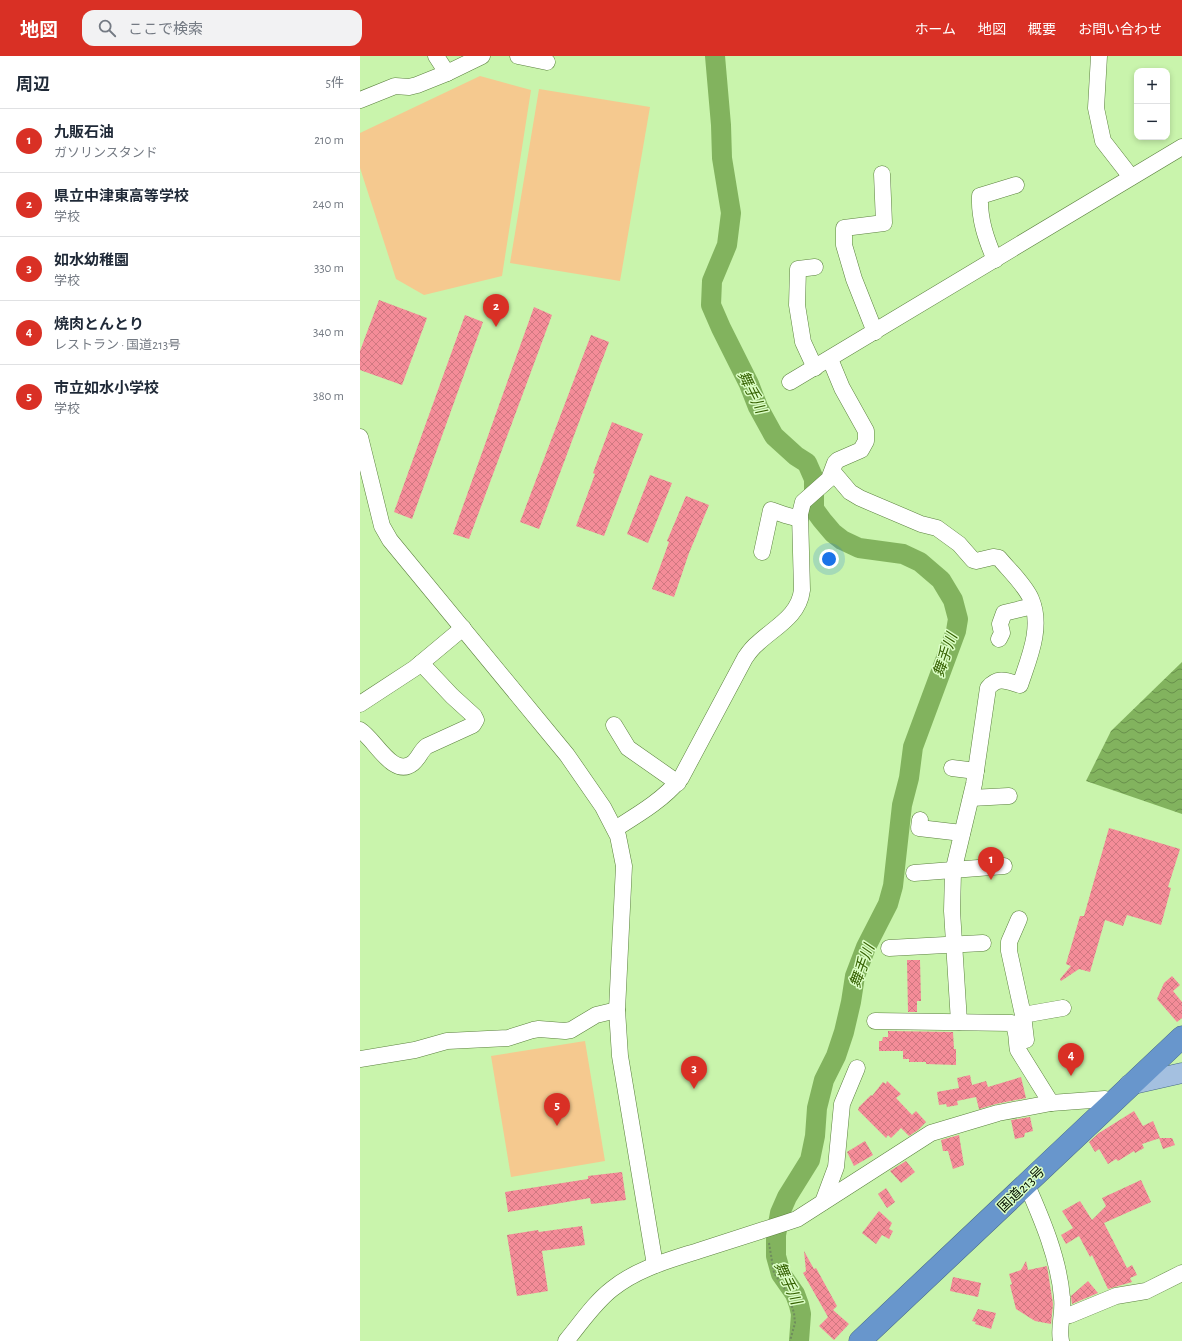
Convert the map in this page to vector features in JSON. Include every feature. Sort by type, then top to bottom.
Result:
[{"type":"highway","name":"国道213号","points":[[860,1341],[1182,1037]]},
{"type":"main road","points":[[1129,1086],[1182,1073]]},
{"type":"street","points":[[436,56],[447,74]]},
{"type":"street","points":[[360,100],[395,86],[409,87],[417,85],[447,74],[482,56]]},
{"type":"street","points":[[518,56],[547,62]]},
{"type":"street","points":[[1099,56],[1096,108],[1103,141],[1131,177]]},
{"type":"street","points":[[790,382],[816,368],[1182,147]]},
{"type":"street","points":[[875,332],[854,280],[844,245],[844,228],[884,223],[882,174]]},
{"type":"street","points":[[995,260],[986,239],[980,210],[980,196],[1016,185]]},
{"type":"street","points":[[815,267],[798,269],[797,305],[803,342],[816,368]]},
{"type":"street","points":[[615,829],[649,807],[678,782],[685,772],[745,658],[758,643],[786,619],[797,606],[801,598],[800,518],[803,502],[829,479],[833,472],[833,467],[838,460],[861,450],[867,437],[866,431],[842,388],[830,359]]},
{"type":"street","points":[[360,437],[381,521],[386,534],[571,760],[615,829],[620,843],[624,866],[617,1010],[620,1056],[655,1265]]},
{"type":"street","points":[[833,472],[850,492],[860,498],[921,524],[937,528],[959,544],[973,560],[976,561],[999,558],[1026,591],[1033,606],[1036,623],[1033,645],[1020,685],[999,680],[991,684],[988,688],[971,798],[954,870],[952,911],[953,945],[959,1022]]},
{"type":"street","points":[[762,552],[772,510],[784,515],[800,518]]},
{"type":"street","points":[[999,639],[1002,633],[1000,624],[1004,613],[1033,606]]},
{"type":"street","points":[[360,704],[401,678],[463,628]]},
{"type":"street","points":[[360,730],[369,737],[390,762],[394,765],[404,767],[415,762],[427,746],[473,725],[476,720],[474,716],[448,692],[421,663]]},
{"type":"street","points":[[614,726],[628,748],[678,782]]},
{"type":"street","points":[[952,768],[976,771]]},
{"type":"street","points":[[971,798],[1009,796]]},
{"type":"street","points":[[920,820],[919,828],[962,833]]},
{"type":"street","points":[[914,873],[1004,866]]},
{"type":"street","points":[[1019,919],[1009,942],[1009,951],[1026,1034],[1026,1045],[1022,1058]]},
{"type":"street","points":[[889,948],[983,943]]},
{"type":"street","points":[[1023,1015],[1063,1008]]},
{"type":"street","points":[[360,1059],[415,1050],[448,1042],[508,1038],[533,1030],[571,1030],[596,1015],[617,1010]]},
{"type":"street","points":[[875,1021],[1012,1023],[1016,1029],[1016,1044],[1022,1058],[1051,1104]]},
{"type":"street","points":[[823,1202],[836,1167],[842,1104],[858,1068]]},
{"type":"street","points":[[566,1341],[611,1289],[634,1274],[655,1265],[797,1218],[932,1132],[998,1113],[1051,1104],[1105,1099],[1112,1102]]},
{"type":"street","points":[[1026,1184],[1047,1234],[1057,1272],[1063,1300],[1060,1329],[1061,1341]]},
{"type":"street","points":[[1062,1316],[1070,1315],[1116,1296],[1146,1291],[1182,1273]]},
{"type":"path","points":[[767,1229],[774,1272],[788,1294],[794,1314],[795,1323],[790,1341]]},
{"type":"shaded area","points":[[480,76],[531,90],[502,276],[424,295],[396,279],[360,168],[360,133]]},
{"type":"shaded area","points":[[539,89],[650,107],[620,281],[510,263]]},
{"type":"shaded area","points":[[585,1041],[605,1161],[511,1177],[491,1056]]},
{"type":"water","points":[[1182,662],[1182,814],[1086,781],[1111,731]]},
{"type":"building","points":[[379,300],[427,318],[402,385],[360,370],[360,351]]},
{"type":"building","points":[[534,307],[552,315],[469,539],[453,534]]},
{"type":"building","points":[[465,315],[483,322],[412,519],[394,512]]},
{"type":"building","points":[[591,335],[609,342],[539,529],[520,522]]},
{"type":"building","points":[[612,422],[643,434],[604,536],[576,526],[595,474],[593,473]]},
{"type":"building","points":[[650,475],[672,483],[648,543],[627,534]]},
{"type":"building","points":[[686,496],[709,505],[689,553],[674,597],[652,589],[669,542],[667,541]]},
{"type":"building","points":[[1109,828],[1180,849],[1168,887],[1171,888],[1161,925],[1127,915],[1123,926],[1105,920],[1090,972],[1079,969],[1061,981],[1060,979],[1071,966],[1066,964],[1080,916],[1084,916]]},
{"type":"building","points":[[907,960],[920,960],[921,1001],[917,1001],[917,1012],[908,1012]]},
{"type":"building","points":[[1172,976],[1180,985],[1173,991],[1182,1002],[1182,1018],[1177,1022],[1157,999],[1164,983]]},
{"type":"building","points":[[888,1031],[953,1032],[954,1049],[956,1049],[956,1065],[909,1062],[909,1059],[903,1059],[903,1051],[879,1051],[879,1041],[882,1041],[883,1037],[888,1037]]},
{"type":"building","points":[[970,1075],[972,1085],[986,1081],[988,1087],[1021,1077],[1026,1098],[979,1109],[976,1097],[957,1101],[958,1105],[947,1107],[946,1104],[939,1105],[937,1092],[959,1088],[957,1078]]},
{"type":"building","points":[[887,1081],[901,1094],[896,1098],[912,1115],[916,1111],[926,1122],[909,1136],[901,1128],[891,1138],[888,1135],[886,1138],[858,1110],[859,1107],[871,1095],[872,1096],[883,1082],[886,1084]]},
{"type":"building","points":[[1134,1111],[1143,1126],[1153,1121],[1160,1138],[1142,1144],[1144,1148],[1135,1153],[1134,1151],[1118,1161],[1116,1159],[1108,1164],[1099,1149],[1095,1152],[1089,1142],[1099,1133]]},
{"type":"building","points":[[1030,1117],[1033,1131],[1025,1133],[1024,1137],[1015,1139],[1011,1120]]},
{"type":"building","points":[[959,1135],[964,1165],[953,1169],[948,1151],[943,1151],[941,1140]]},
{"type":"building","points":[[1159,1138],[1172,1138],[1175,1145],[1163,1149]]},
{"type":"building","points":[[865,1141],[873,1155],[854,1166],[847,1152]]},
{"type":"building","points":[[906,1161],[915,1172],[901,1183],[890,1171]]},
{"type":"building","points":[[622,1172],[626,1200],[591,1204],[590,1198],[508,1212],[505,1192],[588,1179],[588,1176]]},
{"type":"building","points":[[1141,1180],[1151,1202],[1104,1223],[1127,1268],[1132,1265],[1137,1275],[1130,1278],[1132,1282],[1108,1289],[1092,1255],[1090,1257],[1079,1236],[1066,1244],[1061,1235],[1073,1228],[1062,1211],[1080,1201],[1092,1220],[1106,1206],[1102,1198]]},
{"type":"building","points":[[886,1188],[895,1202],[887,1208],[878,1194]]},
{"type":"building","points":[[879,1211],[892,1223],[889,1229],[893,1231],[889,1239],[882,1235],[876,1244],[862,1233]]},
{"type":"building","points":[[582,1226],[585,1245],[542,1251],[548,1291],[517,1296],[507,1235],[538,1230],[539,1232]]},
{"type":"building","points":[[804,1251],[814,1269],[816,1268],[837,1306],[833,1310],[849,1324],[834,1340],[819,1326],[828,1317],[803,1273],[806,1271]]},
{"type":"building","points":[[1026,1261],[1028,1270],[1047,1266],[1053,1304],[1051,1324],[1035,1321],[1016,1309],[1009,1274],[1021,1270]]},
{"type":"building","points":[[953,1277],[981,1283],[978,1297],[950,1291]]},
{"type":"building","points":[[1088,1281],[1098,1293],[1072,1304],[1071,1296]]},
{"type":"building","points":[[978,1309],[996,1313],[991,1329],[975,1324],[976,1322],[972,1321]]},
{"type":"waterway","name":"舞手川","points":[[715,56],[721,125],[722,158],[731,213],[727,245],[712,281],[711,305],[749,384],[758,407],[774,436],[796,456],[807,463],[814,479],[814,509],[822,520],[833,533],[842,540],[859,548],[903,554],[920,562],[941,580],[953,600],[958,619],[956,631],[913,747],[909,778],[902,805],[893,886],[888,904],[866,947],[855,976],[844,1032],[836,1056],[824,1080],[817,1108],[815,1136],[810,1160],[787,1197],[780,1213],[776,1235],[776,1256],[781,1274],[795,1294],[799,1305],[801,1314],[799,1341]]},
{"type":"place","name":"県立中津東高等学校","points":[[496,327]]},
{"type":"place","name":"九販石油","points":[[991,880]]},
{"type":"place","name":"焼肉とんとり","points":[[1071,1076]]},
{"type":"place","name":"如水幼稚園","points":[[694,1089]]},
{"type":"place","name":"市立如水小学校","points":[[557,1126]]}]
